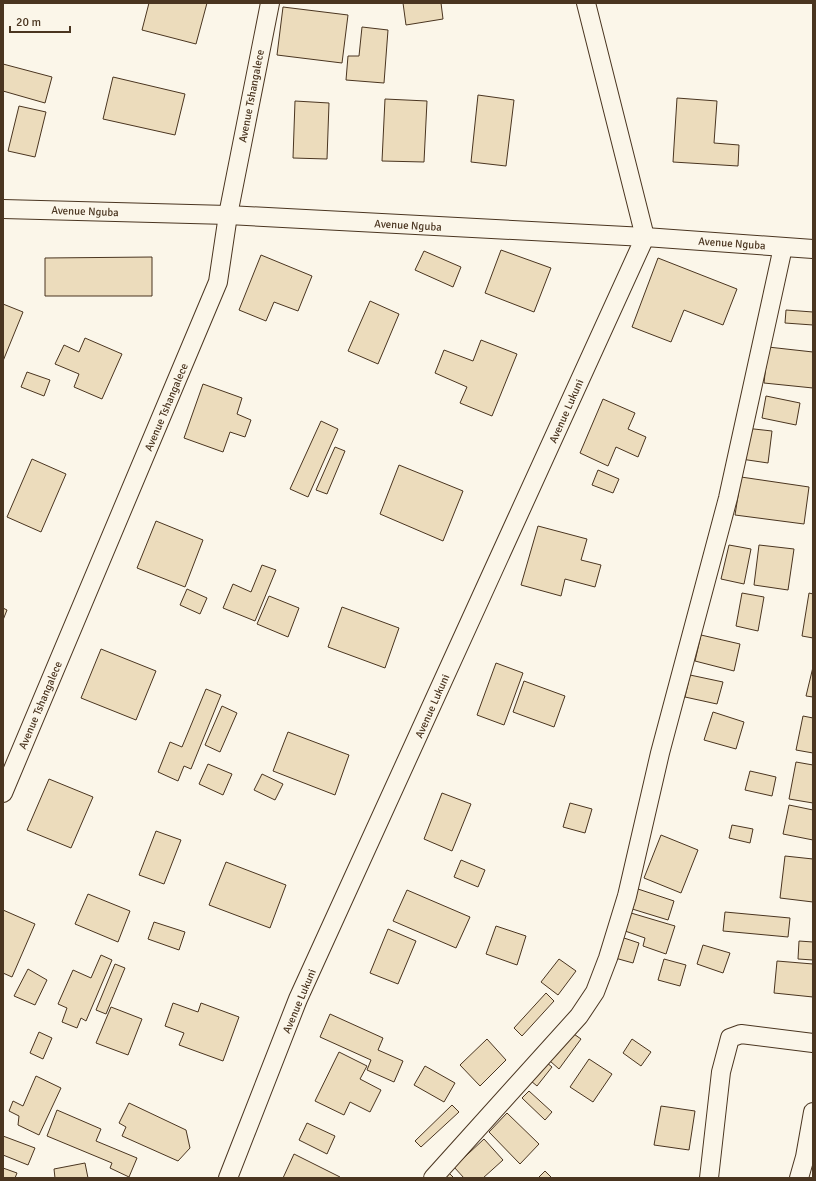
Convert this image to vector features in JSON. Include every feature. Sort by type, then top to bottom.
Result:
[{"type":"street","name":"Avenue Tshangalece","points":[[3,793],[218,282],[228,215],[270,3]]},
{"type":"street","points":[[586,3],[645,237]]},
{"type":"street","name":"Avenue Nguba","points":[[3,209],[228,215],[645,237],[813,249]]},
{"type":"street","name":"Avenue Lukuni","points":[[228,1178],[298,999],[645,237]]},
{"type":"street","points":[[433,1178],[579,1016],[595,992],[603,972],[627,896],[660,753],[728,498],[783,246]]},
{"type":"street","points":[[709,1178],[722,1072],[730,1038],[742,1034],[813,1043]]},
{"type":"street","points":[[799,1178],[805,1157],[813,1112]]},
{"type":"building","points":[[149,3],[207,3],[196,44],[142,30]]},
{"type":"building","points":[[403,3],[441,3],[443,19],[406,25]]},
{"type":"building","points":[[283,7],[348,15],[342,63],[277,55]]},
{"type":"building","points":[[362,27],[388,30],[384,83],[346,80],[348,56],[359,56]]},
{"type":"building","points":[[3,64],[52,77],[45,103],[3,91]]},
{"type":"building","points":[[113,77],[185,94],[175,135],[103,119]]},
{"type":"building","points":[[478,95],[514,100],[506,166],[471,162]]},
{"type":"building","points":[[677,98],[717,101],[714,143],[739,145],[738,166],[673,162]]},
{"type":"building","points":[[385,99],[427,101],[424,162],[382,161]]},
{"type":"building","points":[[295,101],[329,103],[327,159],[293,158]]},
{"type":"building","points":[[19,106],[46,112],[35,157],[8,151]]},
{"type":"building","points":[[501,250],[551,268],[534,312],[485,293]]},
{"type":"building","points":[[424,251],[461,267],[453,287],[415,270]]},
{"type":"building","points":[[261,255],[312,276],[298,311],[274,302],[266,321],[239,310]]},
{"type":"building","points":[[152,257],[152,296],[45,296],[45,258]]},
{"type":"building","points":[[658,258],[737,289],[723,325],[684,310],[671,342],[632,327]]},
{"type":"building","points":[[370,301],[399,314],[378,364],[348,351]]},
{"type":"building","points":[[3,304],[23,312],[3,361]]},
{"type":"building","points":[[786,310],[813,312],[813,325],[785,323]]},
{"type":"building","points":[[85,338],[122,354],[102,399],[74,387],[79,374],[55,364],[64,345],[79,352]]},
{"type":"building","points":[[481,340],[517,354],[492,416],[460,403],[467,387],[435,373],[444,350],[473,361]]},
{"type":"building","points":[[768,347],[813,352],[813,388],[764,383]]},
{"type":"building","points":[[27,372],[50,380],[44,396],[21,387]]},
{"type":"building","points":[[203,384],[242,398],[237,414],[251,420],[245,437],[230,432],[223,452],[184,438]]},
{"type":"building","points":[[766,396],[800,403],[796,425],[762,418]]},
{"type":"building","points":[[603,399],[635,413],[628,429],[646,437],[638,457],[616,447],[608,466],[580,453]]},
{"type":"building","points":[[321,421],[338,429],[308,497],[290,489]]},
{"type":"building","points":[[745,428],[772,431],[768,463],[741,459]]},
{"type":"building","points":[[335,447],[345,451],[327,494],[316,490]]},
{"type":"building","points":[[32,459],[66,474],[41,532],[7,517]]},
{"type":"building","points":[[399,465],[463,491],[443,541],[380,514]]},
{"type":"building","points":[[598,470],[619,479],[613,493],[592,485]]},
{"type":"building","points":[[741,477],[809,487],[804,524],[735,515]]},
{"type":"building","points":[[156,521],[203,540],[185,587],[137,568]]},
{"type":"building","points":[[538,526],[587,539],[581,560],[601,565],[595,587],[565,579],[561,596],[521,585]]},
{"type":"building","points":[[729,545],[751,549],[744,584],[721,579]]},
{"type":"building","points":[[759,545],[794,549],[788,590],[754,585]]},
{"type":"building","points":[[262,565],[276,570],[255,621],[223,608],[233,584],[251,592]]},
{"type":"building","points":[[187,589],[207,598],[200,614],[180,605]]},
{"type":"building","points":[[742,593],[764,597],[758,631],[736,626]]},
{"type":"building","points":[[809,593],[813,594],[813,638],[802,636]]},
{"type":"building","points":[[269,596],[299,608],[288,637],[257,624]]},
{"type":"building","points":[[342,607],[399,628],[385,668],[328,647]]},
{"type":"building","points":[[3,608],[7,610],[3,620]]},
{"type":"building","points":[[701,635],[740,644],[734,671],[695,661]]},
{"type":"building","points":[[101,649],[156,671],[136,720],[81,698]]},
{"type":"building","points":[[496,663],[523,673],[504,725],[477,715]]},
{"type":"building","points":[[813,667],[813,697],[806,696]]},
{"type":"building","points":[[690,675],[723,682],[717,704],[685,697]]},
{"type":"building","points":[[524,681],[565,696],[554,727],[513,712]]},
{"type":"building","points":[[206,689],[221,695],[191,769],[184,766],[178,781],[158,772],[170,742],[182,747]]},
{"type":"building","points":[[222,706],[237,713],[220,752],[205,745]]},
{"type":"building","points":[[713,712],[744,722],[736,749],[704,740]]},
{"type":"building","points":[[803,716],[813,718],[813,753],[796,750]]},
{"type":"building","points":[[288,732],[349,755],[335,795],[273,771]]},
{"type":"building","points":[[796,762],[813,765],[813,803],[789,799]]},
{"type":"building","points":[[208,764],[232,774],[223,795],[199,784]]},
{"type":"building","points":[[750,771],[776,777],[772,796],[745,790]]},
{"type":"building","points":[[262,774],[283,784],[275,800],[254,790]]},
{"type":"building","points":[[49,779],[93,797],[71,848],[27,830]]},
{"type":"building","points":[[442,793],[471,804],[452,851],[424,839]]},
{"type":"building","points":[[570,803],[592,809],[585,833],[563,827]]},
{"type":"building","points":[[789,805],[813,810],[813,840],[783,834]]},
{"type":"building","points":[[732,825],[753,829],[750,843],[729,838]]},
{"type":"building","points":[[156,831],[181,840],[164,884],[139,875]]},
{"type":"building","points":[[661,835],[698,850],[681,893],[644,878]]},
{"type":"building","points":[[785,856],[813,859],[813,902],[780,898]]},
{"type":"building","points":[[461,860],[485,870],[478,887],[454,877]]},
{"type":"building","points":[[226,862],[286,885],[270,928],[209,905]]},
{"type":"building","points":[[635,888],[674,901],[668,920],[629,908]]},
{"type":"building","points":[[407,890],[470,917],[456,948],[393,921]]},
{"type":"building","points":[[88,894],[130,911],[118,942],[75,924]]},
{"type":"building","points":[[3,910],[35,924],[12,977],[3,973]]},
{"type":"building","points":[[725,912],[790,918],[788,937],[723,931]]},
{"type":"building","points":[[631,913],[675,926],[666,954],[643,946],[645,938],[625,931]]},
{"type":"building","points":[[154,922],[185,932],[179,950],[148,939]]},
{"type":"building","points":[[496,926],[526,936],[517,965],[486,954]]},
{"type":"building","points":[[388,929],[416,941],[398,984],[370,973]]},
{"type":"building","points":[[621,937],[639,943],[633,963],[615,958]]},
{"type":"building","points":[[799,941],[813,942],[813,960],[798,959]]},
{"type":"building","points":[[703,945],[730,953],[723,973],[697,964]]},
{"type":"building","points":[[101,955],[112,960],[86,1021],[81,1018],[77,1028],[62,1022],[67,1008],[58,1004],[73,970],[91,978]]},
{"type":"building","points":[[559,959],[576,971],[558,995],[541,982]]},
{"type":"building","points":[[664,959],[686,965],[680,986],[658,980]]},
{"type":"building","points":[[777,961],[813,964],[813,997],[774,993]]},
{"type":"building","points":[[115,964],[125,968],[106,1014],[96,1010]]},
{"type":"building","points":[[28,969],[47,980],[35,1005],[14,996]]},
{"type":"building","points":[[546,993],[554,1001],[522,1036],[514,1028]]},
{"type":"building","points":[[173,1003],[198,1012],[201,1003],[239,1017],[223,1061],[179,1045],[184,1033],[165,1026]]},
{"type":"building","points":[[111,1007],[142,1019],[128,1055],[96,1043]]},
{"type":"building","points":[[330,1014],[383,1038],[378,1050],[403,1061],[394,1082],[367,1070],[371,1060],[320,1037]]},
{"type":"building","points":[[39,1032],[52,1038],[43,1059],[30,1053]]},
{"type":"building","points":[[571,1032],[581,1039],[559,1069],[550,1061]]},
{"type":"building","points":[[487,1039],[506,1060],[480,1086],[460,1065]]},
{"type":"building","points":[[632,1039],[651,1052],[641,1066],[623,1053]]},
{"type":"building","points":[[339,1052],[367,1066],[360,1079],[381,1090],[370,1112],[350,1102],[344,1115],[315,1101]]},
{"type":"building","points":[[589,1059],[612,1074],[593,1102],[570,1087]]},
{"type":"building","points":[[546,1062],[552,1067],[537,1086],[531,1081]]},
{"type":"building","points":[[425,1066],[455,1083],[444,1102],[414,1085]]},
{"type":"building","points":[[36,1076],[61,1088],[39,1135],[18,1125],[19,1116],[9,1111],[13,1101],[23,1106]]},
{"type":"building","points":[[529,1091],[552,1112],[545,1120],[522,1098]]},
{"type":"building","points":[[129,1103],[186,1130],[190,1148],[178,1161],[122,1136],[126,1127],[119,1123]]},
{"type":"building","points":[[452,1105],[459,1112],[421,1147],[415,1141]]},
{"type":"building","points":[[661,1106],[695,1111],[689,1150],[654,1145]]},
{"type":"building","points":[[57,1110],[101,1129],[96,1141],[137,1158],[129,1177],[110,1168],[112,1163],[47,1136]]},
{"type":"building","points":[[507,1113],[539,1144],[520,1164],[489,1132]]},
{"type":"building","points":[[307,1123],[335,1136],[327,1154],[299,1140]]},
{"type":"building","points":[[3,1136],[35,1148],[28,1165],[3,1155]]},
{"type":"building","points":[[484,1139],[503,1160],[483,1178],[464,1178],[454,1167]]},
{"type":"building","points":[[294,1154],[340,1177],[283,1178]]},
{"type":"building","points":[[85,1163],[88,1178],[55,1178],[54,1169]]},
{"type":"building","points":[[3,1168],[17,1173],[15,1178],[3,1178]]},
{"type":"building","points":[[545,1171],[552,1178],[538,1178]]},
{"type":"building","points":[[449,1173],[454,1178],[444,1178]]}]
